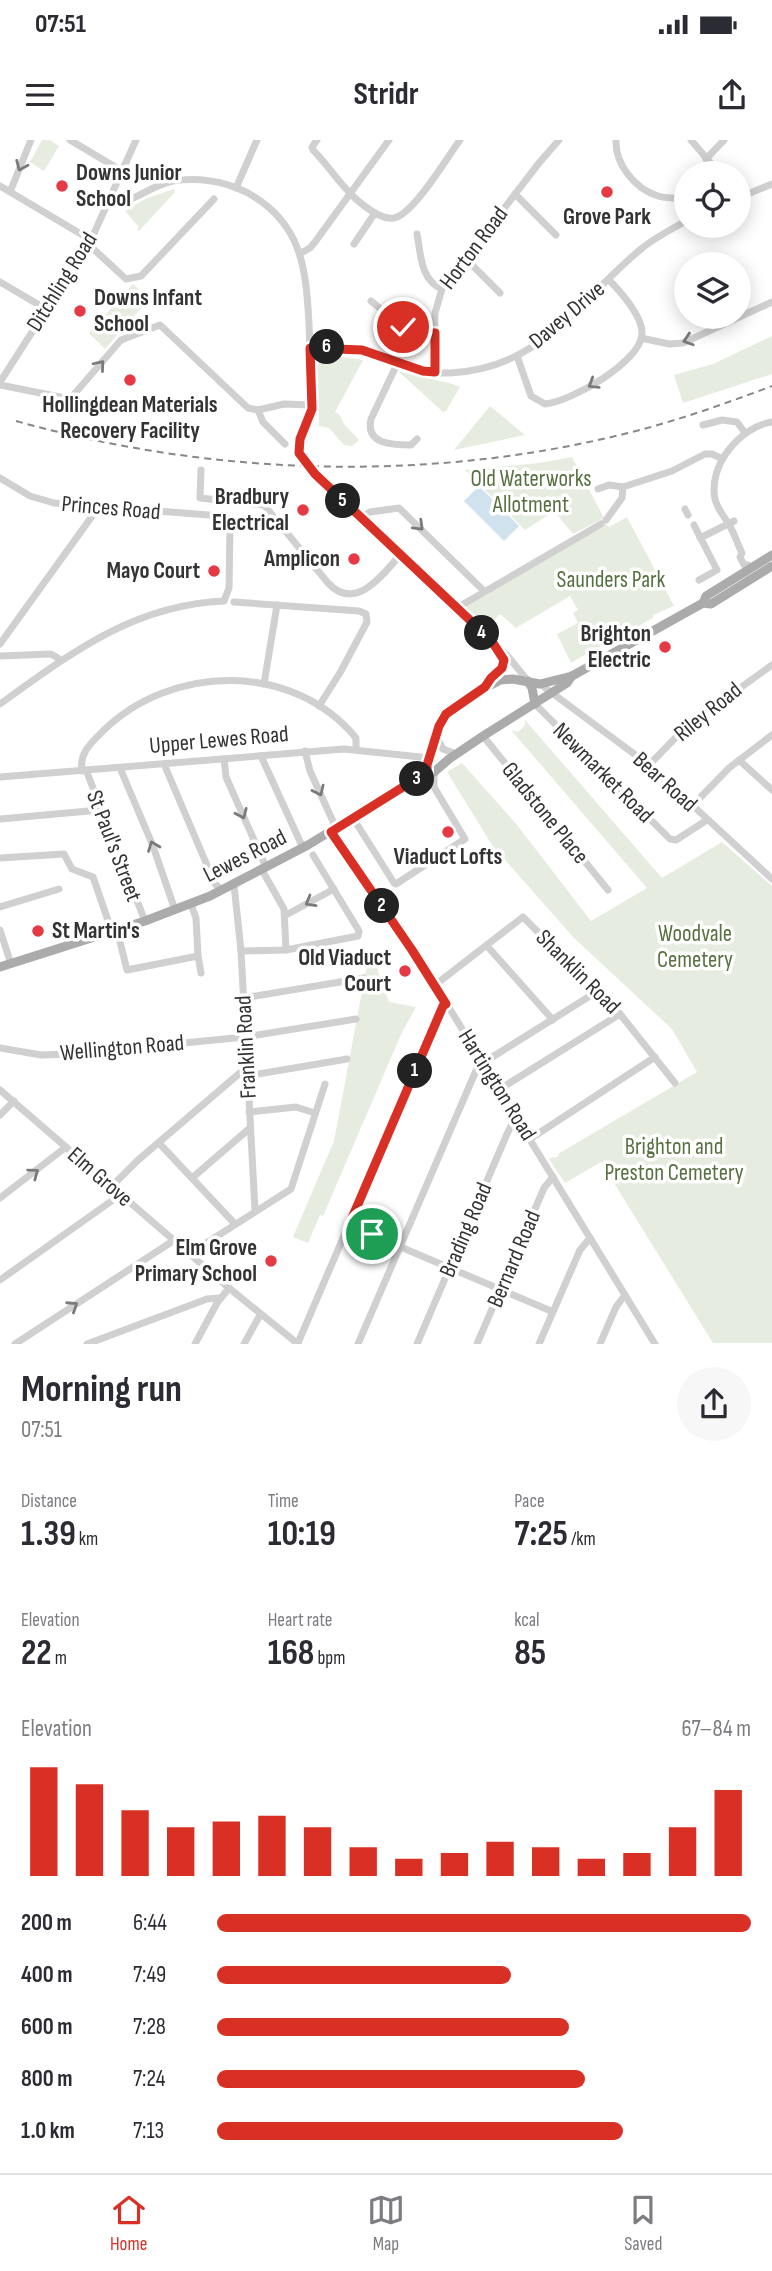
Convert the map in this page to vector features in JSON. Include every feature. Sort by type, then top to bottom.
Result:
[{"type":"main road","name":"Lewes Road","points":[[444,757],[436,736],[446,714],[485,687],[502,680],[540,684],[572,676],[703,603],[711,604],[772,555]]},
{"type":"main road","name":"Lewes Road","points":[[751,570],[772,566]]},
{"type":"main road","name":"Lewes Road","points":[[0,967],[145,921],[234,885],[303,848],[431,772],[444,757],[567,684],[572,676]]},
{"type":"main road","points":[[528,681],[535,704]]},
{"type":"main road","name":"Lewes Road","points":[[431,772],[444,757]]},
{"type":"street","points":[[10,192],[31,140]]},
{"type":"street","points":[[70,140],[122,171]]},
{"type":"street","name":"Ditchling Road","points":[[0,383],[89,242],[136,140]]},
{"type":"street","points":[[236,188],[257,140]]},
{"type":"street","points":[[317,140],[313,150],[350,193],[375,213],[393,218],[405,213],[460,140]]},
{"type":"street","points":[[301,253],[315,242],[389,140]]},
{"type":"street","name":"Horton Road","points":[[435,372],[436,306],[442,289],[559,140]]},
{"type":"street","points":[[616,140],[621,163],[636,183],[656,195],[674,198]]},
{"type":"street","points":[[691,140],[706,159],[724,140]]},
{"type":"street","points":[[111,197],[125,202],[154,186],[187,179],[210,181],[236,188],[261,202],[279,219],[301,253],[307,282],[312,405],[298,447],[301,458],[506,654],[528,681]]},
{"type":"street","points":[[751,193],[772,184]]},
{"type":"street","points":[[0,186],[89,242],[125,279],[141,276],[214,200]]},
{"type":"street","points":[[515,194],[556,235]]},
{"type":"street","points":[[354,244],[375,213]]},
{"type":"street","name":"Davey Drive","points":[[310,348],[362,350],[435,372],[454,373],[483,369],[517,356],[565,323],[642,248],[674,228]]},
{"type":"street","points":[[417,234],[425,275],[431,283],[442,289]]},
{"type":"street","points":[[465,258],[500,293]]},
{"type":"street","points":[[517,356],[531,396],[538,402],[549,404],[602,379],[628,358],[642,338],[640,326],[631,306],[609,280]]},
{"type":"street","points":[[0,282],[46,309]]},
{"type":"street","points":[[371,302],[410,330],[435,333]]},
{"type":"street","points":[[642,338],[681,344],[772,302]]},
{"type":"street","points":[[0,383],[70,399],[121,340],[160,325],[248,408],[258,410],[284,404],[312,405]]},
{"type":"street","points":[[0,360],[11,365]]},
{"type":"street","points":[[398,362],[370,427],[385,444],[411,445],[417,439]]},
{"type":"street","points":[[258,410],[263,422],[285,444]]},
{"type":"street","points":[[703,425],[722,420],[737,422],[745,433]]},
{"type":"street","points":[[751,570],[731,522],[717,507],[715,480],[723,460],[745,433],[772,422]]},
{"type":"street","points":[[598,489],[609,485],[624,487],[672,471],[705,454],[712,454],[723,460]]},
{"type":"street","points":[[201,470],[200,498],[264,505],[331,586],[340,592],[352,594],[366,590],[400,555]]},
{"type":"street","name":"Princes Road","points":[[0,478],[24,493],[44,501],[98,508],[218,515],[228,519],[229,588],[224,601],[177,606],[146,615],[117,627],[61,660]]},
{"type":"street","points":[[455,608],[604,522],[622,498],[624,487]]},
{"type":"street","points":[[0,644],[98,508]]},
{"type":"street","points":[[361,518],[370,512],[399,508],[484,591]]},
{"type":"street","points":[[700,538],[731,522]]},
{"type":"street","points":[[694,525],[718,570],[699,580]]},
{"type":"street","points":[[234,602],[366,613],[367,622],[319,706]]},
{"type":"street","points":[[264,684],[277,605]]},
{"type":"street","points":[[485,687],[503,664],[503,657],[491,640]]},
{"type":"street","points":[[0,656],[51,654],[61,660],[0,704]]},
{"type":"street","name":"Riley Road","points":[[649,765],[686,727],[772,665]]},
{"type":"street","points":[[84,771],[81,758],[99,735],[127,712],[156,696],[181,687],[216,680],[264,684],[291,692],[337,719],[355,736],[356,749]]},
{"type":"street","name":"Bear Road","points":[[540,684],[649,765],[772,879]]},
{"type":"street","name":"Newmarket Road","points":[[535,704],[673,841],[707,820]]},
{"type":"street","points":[[692,806],[739,760],[772,735]]},
{"type":"street","points":[[436,736],[444,757]]},
{"type":"street","name":"Gladstone Place","points":[[483,736],[608,890]]},
{"type":"street","name":"Upper Lewes Road","points":[[0,777],[305,751],[356,749],[444,757]]},
{"type":"street","name":"Hartington Road","points":[[305,751],[310,771],[334,830],[484,1063],[655,1343]]},
{"type":"street","points":[[261,756],[303,848]]},
{"type":"street","points":[[224,760],[226,777],[286,915],[286,950]]},
{"type":"street","points":[[739,760],[772,790]]},
{"type":"street","points":[[164,764],[215,884],[222,890]]},
{"type":"street","points":[[120,768],[153,846],[175,910]]},
{"type":"street","name":"St Paul's Street","points":[[84,771],[145,921]]},
{"type":"street","points":[[353,818],[396,884],[465,839],[434,787],[431,772]]},
{"type":"street","points":[[0,819],[100,810]]},
{"type":"street","points":[[0,858],[63,853],[72,869],[93,877],[129,970],[198,956]]},
{"type":"street","points":[[242,951],[286,950],[359,935],[313,855]]},
{"type":"street","name":"Franklin Road","points":[[234,885],[242,951],[244,1037],[255,1210]]},
{"type":"street","points":[[0,907],[59,889]]},
{"type":"street","points":[[286,915],[334,889]]},
{"type":"street","points":[[191,904],[201,973]]},
{"type":"street","name":"Shanklin Road","points":[[435,985],[520,918],[524,918],[620,1014],[675,1083]]},
{"type":"street","points":[[0,930],[11,964]]},
{"type":"street","points":[[487,946],[553,1020]]},
{"type":"street","points":[[243,998],[364,978]]},
{"type":"street","points":[[358,1343],[478,1065],[598,991]]},
{"type":"street","points":[[295,1342],[446,1004]]},
{"type":"street","points":[[500,1089],[620,1014]]},
{"type":"street","name":"Wellington Road","points":[[0,1048],[41,1055],[70,1054],[244,1037],[356,1019]]},
{"type":"street","points":[[530,1139],[655,1057]]},
{"type":"street","points":[[111,1187],[130,1167],[242,1072],[346,1059]]},
{"type":"street","points":[[189,1254],[291,1189],[325,1084]]},
{"type":"street","name":"Elm Grove","points":[[0,1090],[173,1241],[295,1342]]},
{"type":"street","points":[[0,1115],[14,1101]]},
{"type":"street","points":[[249,1112],[296,1107],[315,1113]]},
{"type":"street","name":"Brading Road","points":[[417,1343],[507,1134],[517,1119]]},
{"type":"street","points":[[192,1178],[250,1128]]},
{"type":"street","points":[[159,1143],[234,1223]]},
{"type":"street","points":[[0,1198],[66,1147]]},
{"type":"street","name":"Bernard Road","points":[[477,1343],[544,1188],[554,1177]]},
{"type":"street","points":[[0,1279],[120,1195]]},
{"type":"street","points":[[349,1225],[551,1311]]},
{"type":"street","points":[[539,1343],[580,1250],[590,1238]]},
{"type":"street","points":[[15,1343],[173,1241]]},
{"type":"street","points":[[195,1343],[220,1298],[229,1288]]},
{"type":"street","points":[[600,1343],[616,1307],[625,1295]]},
{"type":"street","points":[[87,1343],[207,1299],[220,1298]]},
{"type":"street","points":[[244,1343],[260,1315]]},
{"type":"green space","points":[[42,140],[50,140],[59,146],[44,171],[30,162]]},
{"type":"green space","points":[[174,189],[175,192],[138,232],[138,226],[125,211],[147,198]]},
{"type":"green space","points":[[133,284],[149,299],[105,349],[89,333]]},
{"type":"green space","points":[[772,336],[772,374],[683,403],[674,375],[713,364]]},
{"type":"green space","points":[[328,355],[363,360],[335,412],[359,440],[352,446],[344,445],[329,428],[319,426],[317,366],[320,360]]},
{"type":"green space","points":[[398,371],[445,382],[460,387],[443,412]]},
{"type":"green space","points":[[490,406],[525,435],[454,450]]},
{"type":"green space","name":"Old Waterworks Allotment","points":[[572,457],[604,518],[573,534],[554,511],[525,530],[465,470],[539,463]]},
{"type":"green space","name":"Saunders Park","points":[[627,517],[674,606],[653,615],[653,618],[571,663],[557,634],[578,623],[573,613],[578,610],[570,596],[516,628],[500,614],[486,629],[462,606],[606,524],[609,527]]},
{"type":"green space","points":[[525,720],[662,878],[722,842],[772,886],[772,1343],[713,1343],[601,1162],[565,1183],[549,1159],[559,1156],[558,1154],[697,1072],[672,1029],[574,938],[492,845],[447,772],[462,763],[517,825],[591,921],[647,888],[511,730],[518,732],[525,725]]},
{"type":"green space","points":[[370,949],[389,1002],[416,1007],[402,1032],[323,1216],[320,1215],[308,1243],[293,1237],[334,1141]]},
{"type":"water","points":[[479,486],[519,526],[504,541],[464,501]]},
{"type":"railway","points":[[16,421],[92,440],[169,454],[326,466],[404,465],[482,459],[560,448],[636,431],[772,386]]},
{"type":"place","name":"Downs Junior School","points":[[62,186]]},
{"type":"place","name":"Grove Park","points":[[607,192]]},
{"type":"place","name":"Downs Infant School","points":[[80,311]]},
{"type":"place","name":"Hollingdean Materials Recovery Facility","points":[[130,380]]},
{"type":"place","name":"Bradbury Electrical","points":[[303,510]]},
{"type":"place","name":"Amplicon","points":[[354,559]]},
{"type":"place","name":"Mayo Court","points":[[214,571]]},
{"type":"place","name":"Brighton Electric","points":[[665,647]]},
{"type":"place","name":"Viaduct Lofts","points":[[448,832]]},
{"type":"place","name":"St Martin's","points":[[38,931]]},
{"type":"place","name":"Old Viaduct Court","points":[[405,971]]},
{"type":"place","name":"Elm Grove Primary School","points":[[271,1261]]},
{"type":"route","points":[[372,1234],[349,1225],[446,1004],[331,832],[427,772],[443,718],[453,708],[485,687],[502,668],[504,660],[491,640],[315,474],[299,453],[300,439],[312,409],[310,348],[362,350],[423,371],[435,372],[435,333],[417,332],[403,327]]},
{"type":"park label","name":"Woodvale Cemetery","points":[[695,947]]},
{"type":"park label","name":"Brighton and Preston Cemetery","points":[[674,1160]]}]
